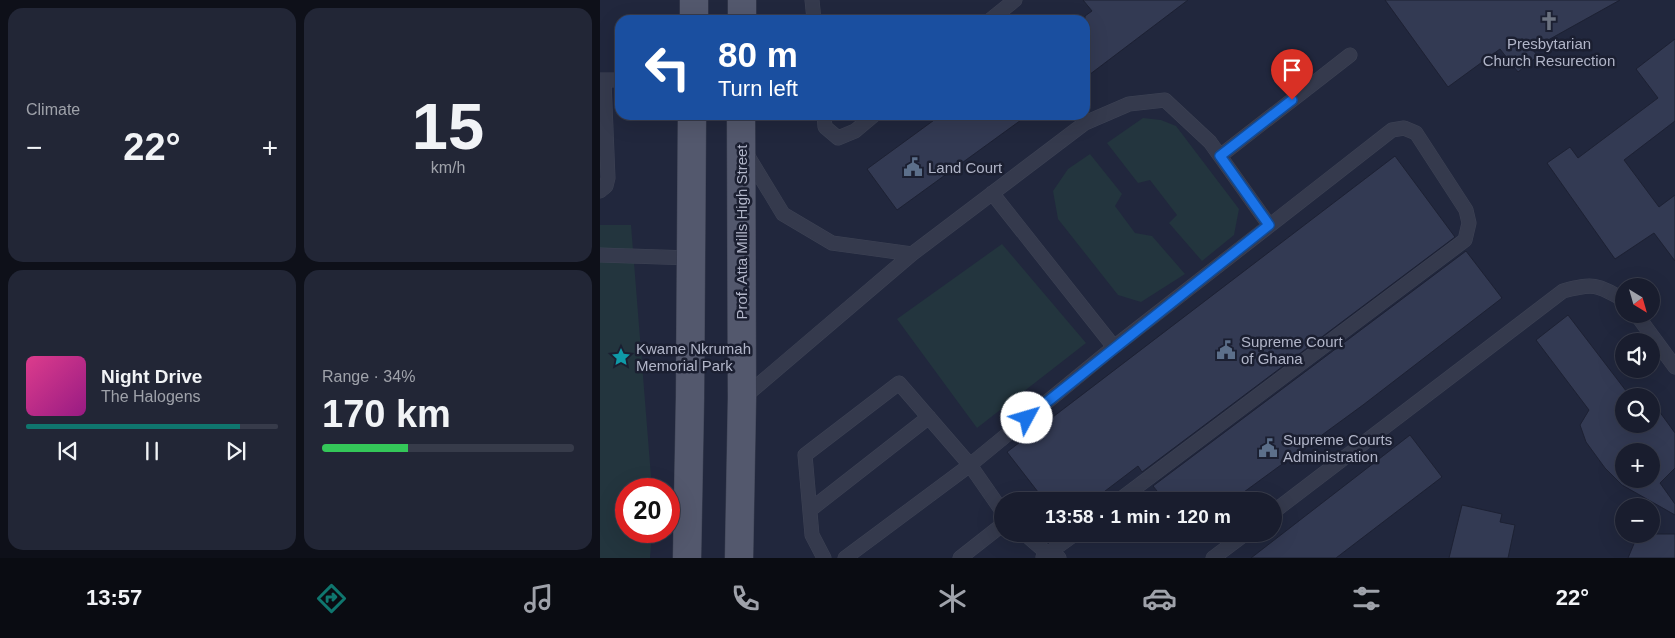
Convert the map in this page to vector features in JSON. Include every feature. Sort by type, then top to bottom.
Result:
[{"type":"main road","points":[[694,0],[694,15]]},
{"type":"main road","points":[[742,0],[742,15]]},
{"type":"main road","points":[[687,558],[692,120]]},
{"type":"main road","name":"Prof. Atta Mills High Street","points":[[739,558],[742,398],[741,120]]},
{"type":"lane","points":[[812,0],[814,15]]},
{"type":"lane","points":[[996,15],[1015,0]]},
{"type":"lane","points":[[1220,156],[1350,54]]},
{"type":"lane","points":[[600,191],[606,186],[608,178],[602,80],[615,80]]},
{"type":"lane","points":[[742,398],[912,254],[992,193],[1085,123],[1129,104],[1165,100],[1210,142],[1269,225]]},
{"type":"lane","points":[[824,120],[825,127],[838,138],[855,131],[868,120]]},
{"type":"lane","points":[[845,558],[970,465],[1114,347],[1392,130],[1404,128],[1416,133],[1466,210],[1468,223],[1465,240],[1130,492]]},
{"type":"lane","points":[[741,145],[783,214],[832,244],[912,254]]},
{"type":"lane","points":[[992,193],[1114,347]]},
{"type":"lane","points":[[600,255],[691,258]]},
{"type":"lane","points":[[1282,505],[1563,292],[1586,285],[1606,289],[1615,294]]},
{"type":"lane","points":[[1643,323],[1675,367]]},
{"type":"lane","points":[[824,558],[812,535],[805,455],[899,383],[970,465],[994,500]]},
{"type":"lane","points":[[810,510],[929,417]]},
{"type":"lane","points":[[960,558],[994,531]]},
{"type":"lane","points":[[1033,542],[1049,557],[1066,542]]},
{"type":"lane","points":[[1213,558],[1234,542]]},
{"type":"shaded area","points":[[1143,118],[1161,120],[1176,126],[1239,209],[1234,235],[1202,261],[1169,223],[1177,215],[1150,180],[1138,183],[1107,143]]},
{"type":"shaded area","points":[[1090,154],[1122,194],[1115,206],[1135,233],[1152,236],[1185,274],[1141,302],[1118,295],[1058,219],[1053,191],[1068,169]]},
{"type":"shaded area","name":"Kwame Nkrumah Memorial Park","points":[[600,225],[631,225],[651,478],[615,478],[615,543],[651,543],[650,558],[600,558]]},
{"type":"shaded area","points":[[1002,244],[1086,343],[977,428],[897,319]]},
{"type":"building","points":[[1083,0],[1188,0],[1090,74],[1090,15],[1086,15],[1092,11]]},
{"type":"building","points":[[1385,0],[1620,0],[1532,49],[1538,56],[1518,72],[1500,49],[1448,87]]},
{"type":"building","points":[[1675,39],[1675,121],[1624,160],[1659,207],[1675,195],[1675,261],[1654,233],[1615,259],[1547,163],[1570,147],[1578,158],[1658,98],[1636,69]]},
{"type":"building","points":[[934,120],[1021,120],[897,210],[867,169]]},
{"type":"building","points":[[1395,156],[1455,237],[1142,472],[1138,466],[1104,492],[1038,492],[1007,452]]},
{"type":"building","points":[[1466,251],[1502,298],[1363,405],[1244,492],[1158,492],[1153,486]]},
{"type":"building","points":[[1568,315],[1624,388],[1615,388],[1615,433],[1660,433],[1660,412],[1675,433],[1675,468],[1660,483],[1660,443],[1615,443],[1615,478],[1605,468],[1586,442],[1580,425],[1589,410],[1536,340]]},
{"type":"building","points":[[1410,435],[1442,477],[1336,558],[1251,558],[1272,542],[1282,542],[1282,534]]},
{"type":"building","points":[[1660,483],[1675,504],[1675,515],[1660,507],[1660,498],[1645,498],[1627,488],[1660,488]]},
{"type":"building","points":[[1462,505],[1502,514],[1500,522],[1515,525],[1508,558],[1449,558]]},
{"type":"building","points":[[1660,534],[1675,534],[1675,558],[1628,558],[1634,543],[1660,543]]},
{"type":"place","name":"Presbytarian Church Resurection","points":[[1549,21]]},
{"type":"place","name":"Land Court","points":[[913,167]]},
{"type":"place","name":"Supreme Court of Ghana","points":[[1226,350]]},
{"type":"place","name":"Kwame Nkrumah Memorial Park","points":[[621,357]]},
{"type":"place","name":"Supreme Courts Administration","points":[[1268,448]]},
{"type":"route","points":[[1027,418],[1269,225],[1220,156],[1292,100]]}]
